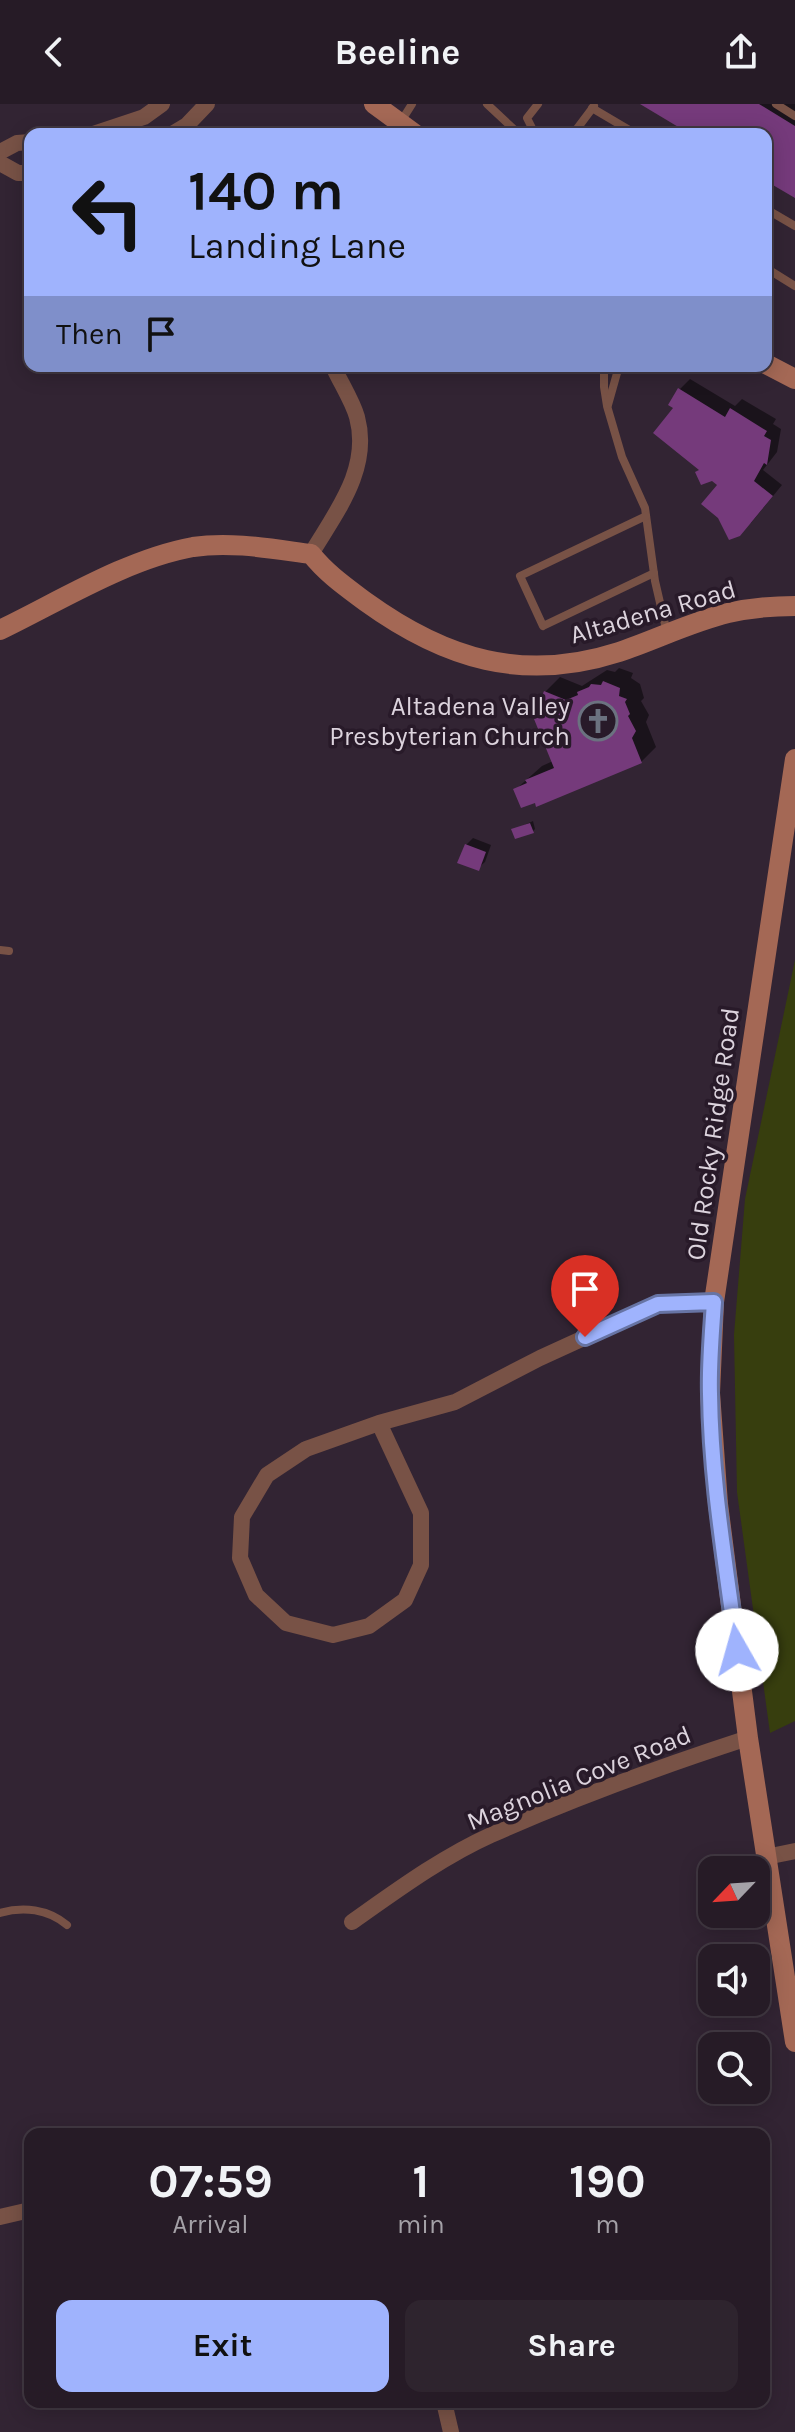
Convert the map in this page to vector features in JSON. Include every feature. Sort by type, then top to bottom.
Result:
[{"type":"street","points":[[111,128],[144,117],[162,104]]},
{"type":"street","points":[[182,128],[207,104]]},
{"type":"street","points":[[374,104],[407,128]]},
{"type":"street","points":[[0,152],[24,142]]},
{"type":"street","points":[[0,163],[24,173]]},
{"type":"street","points":[[772,367],[795,379]]},
{"type":"street","points":[[0,630],[141,561],[195,547],[248,546],[311,554],[354,482],[360,439],[356,416],[336,372]]},
{"type":"street","name":"Altadena Road","points":[[311,554],[326,573],[401,627],[455,652],[498,663],[530,666],[571,664],[618,652],[728,613],[795,606]]},
{"type":"street","name":"Old Rocky Ridge Road","points":[[766,1856],[718,1504],[711,1430],[710,1356],[714,1302],[795,759]]},
{"type":"street","points":[[379,1423],[421,1513],[421,1565],[405,1600],[369,1626],[333,1635],[286,1623],[256,1595],[240,1558],[242,1517],[267,1475],[306,1449],[379,1423],[455,1402],[553,1352],[658,1304],[714,1302]]},
{"type":"street","name":"Magnolia Cove Road","points":[[352,1922],[401,1886],[489,1836],[681,1760],[748,1738]]},
{"type":"street","points":[[770,1856],[795,1851]]},
{"type":"street","name":"Old Rocky Ridge Road","points":[[770,1883],[795,2042]]},
{"type":"street","points":[[0,2217],[24,2211]]},
{"type":"street","points":[[445,2408],[449,2432]]},
{"type":"lane","points":[[408,128],[412,104]]},
{"type":"lane","points":[[487,104],[513,128]]},
{"type":"lane","points":[[532,128],[527,118],[538,104]]},
{"type":"lane","points":[[776,104],[795,116]]},
{"type":"lane","points":[[577,128],[593,106],[627,128]]},
{"type":"lane","points":[[772,213],[795,226]]},
{"type":"lane","points":[[772,272],[795,286]]},
{"type":"lane","points":[[604,372],[607,406],[622,457],[646,516],[667,634]]},
{"type":"lane","points":[[607,406],[618,372]]},
{"type":"lane","points":[[646,516],[520,576],[543,626],[654,573]]},
{"type":"lane","points":[[0,1913],[37,1911],[57,1917],[67,1925]]},
{"type":"green space","points":[[795,960],[795,1721],[770,1733],[737,1492],[734,1335],[745,1199]]},
{"type":"building","points":[[640,104],[759,104],[795,126],[795,198],[772,185],[772,128],[680,128]]},
{"type":"building","points":[[678,388],[725,417],[730,408],[767,431],[764,436],[771,440],[767,465],[764,463],[754,481],[773,496],[740,536],[729,540],[718,518],[701,504],[717,485],[712,481],[701,485],[695,472],[699,470],[653,433],[673,408],[668,405]]},
{"type":"building","points":[[603,681],[620,688],[619,696],[627,699],[628,716],[636,731],[632,738],[642,763],[536,807],[535,803],[521,808],[513,789],[527,783],[525,780],[554,768],[534,719],[540,717],[539,712],[553,706],[540,701],[544,691],[566,700],[591,684],[601,685]]},
{"type":"building","points":[[530,823],[534,833],[515,839],[511,829]]},
{"type":"building","points":[[465,844],[486,852],[479,871],[457,863]]},
{"type":"place","name":"Altadena Valley Presbyterian Church","points":[[598,721]]},
{"type":"route","points":[[585,1337],[658,1304],[714,1302],[710,1356],[711,1430],[737,1650]]}]
